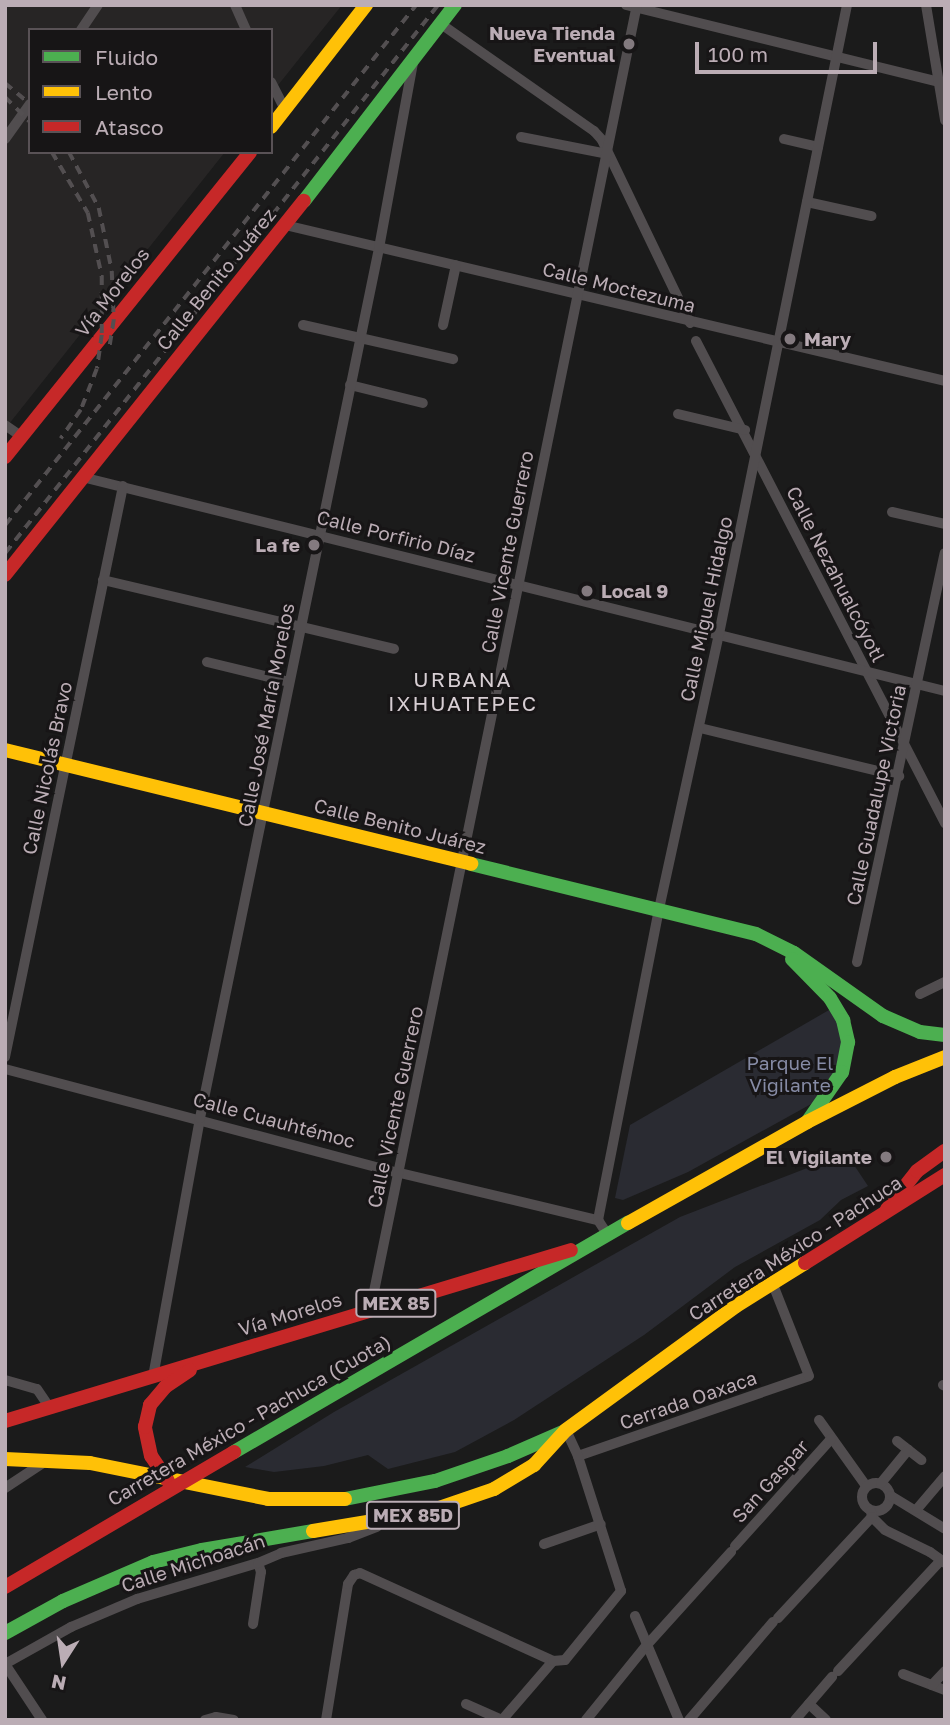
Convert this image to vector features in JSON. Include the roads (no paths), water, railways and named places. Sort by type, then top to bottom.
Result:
[{"type":"main road","points":[[273,125],[366,5]]},
{"type":"main road","name":"Calle Benito Juárez","points":[[5,575],[285,225],[455,5]]},
{"type":"main road","name":"Vía Morelos","points":[[5,457],[248,154]]},
{"type":"main road","name":"Calle Benito Juárez","points":[[5,750],[756,934],[782,948],[883,1016],[920,1032],[945,1035]]},
{"type":"main road","name":"Calle Benito Juárez","points":[[782,948],[830,998],[847,1031],[848,1050],[842,1072],[807,1122]]},
{"type":"main road","name":"MEX 85","points":[[586,1246],[807,1122],[895,1077],[945,1057]]},
{"type":"main road","points":[[883,1214],[917,1171],[945,1151]]},
{"type":"main road","name":"Carretera México - Pachuca","points":[[566,1430],[772,1281],[945,1175]]},
{"type":"main road","name":"Vía Morelos","points":[[5,1421],[586,1246]]},
{"type":"main road","name":"Carretera México - Pachuca (Cuota)","points":[[5,1587],[128,1511],[586,1246]]},
{"type":"main road","points":[[168,1481],[150,1456],[146,1439],[150,1405],[166,1387],[206,1360]]},
{"type":"main road","points":[[5,1459],[90,1463],[168,1481],[268,1499],[348,1499],[435,1482],[508,1456],[566,1430]]},
{"type":"main road","name":"MEX 85D","points":[[5,1633],[108,1580],[153,1562],[202,1550],[400,1518],[452,1505],[494,1489],[534,1465],[566,1430]]},
{"type":"street","points":[[82,28],[98,5]]},
{"type":"street","points":[[235,5],[245,28]]},
{"type":"street","name":"Calle Miguel Hidalgo","points":[[598,1220],[659,909],[700,728],[847,5]]},
{"type":"street","points":[[926,5],[945,120]]},
{"type":"street","points":[[633,6],[939,82]]},
{"type":"street","name":"Calle Vicente Guerrero","points":[[370,1311],[464,862],[577,294],[608,154],[633,6]]},
{"type":"street","points":[[441,24],[594,131],[608,154],[690,323]]},
{"type":"street","name":"Calle José María Morelos","points":[[153,1377],[200,1118],[321,535],[414,61]]},
{"type":"street","points":[[273,86],[285,110]]},
{"type":"street","points":[[5,139],[28,107]]},
{"type":"street","points":[[521,137],[608,154]]},
{"type":"street","points":[[784,139],[818,147]]},
{"type":"street","points":[[807,202],[871,216]]},
{"type":"street","name":"Calle Moctezuma","points":[[285,225],[690,323],[945,381]]},
{"type":"street","points":[[443,325],[456,265]]},
{"type":"street","points":[[303,325],[453,359]]},
{"type":"street","name":"Calle Nezahualcóyotl","points":[[696,341],[745,430],[945,823]]},
{"type":"street","points":[[350,385],[424,402]]},
{"type":"street","points":[[678,414],[745,430]]},
{"type":"street","points":[[5,425],[21,436]]},
{"type":"street","name":"Calle Porfirio Díaz","points":[[82,477],[945,691]]},
{"type":"street","name":"Calle Nicolás Bravo","points":[[5,1057],[123,486]]},
{"type":"street","points":[[892,512],[945,524]]},
{"type":"street","name":"Calle Guadalupe Victoria","points":[[857,962],[905,749],[945,553]]},
{"type":"street","points":[[103,580],[394,649]]},
{"type":"street","points":[[207,662],[289,682]]},
{"type":"street","points":[[700,728],[899,775]]},
{"type":"street","points":[[920,994],[945,982]]},
{"type":"street","name":"Calle Cuauhtémoc","points":[[5,1069],[200,1118],[400,1173],[598,1220]]},
{"type":"street","points":[[598,1220],[607,1234]]},
{"type":"street","name":"Cerrada Oaxaca","points":[[578,1456],[809,1376],[772,1281]]},
{"type":"street","points":[[5,1380],[37,1389],[50,1408]]},
{"type":"street","points":[[819,1420],[866,1486]]},
{"type":"street","points":[[326,1720],[348,1584],[354,1575],[365,1573],[373,1576],[553,1661],[565,1660],[620,1595],[621,1583],[578,1456],[566,1430]]},
{"type":"street","name":"San Gaspar","points":[[586,1720],[646,1646],[831,1439]]},
{"type":"street","points":[[897,1441],[921,1460]]},
{"type":"street","points":[[866,1486],[881,1483],[908,1450]]},
{"type":"street","points":[[5,1488],[49,1459]]},
{"type":"street","points":[[917,1509],[945,1476]]},
{"type":"street","points":[[881,1483],[888,1488],[891,1496],[917,1509],[945,1529]]},
{"type":"street","points":[[795,1720],[943,1561],[895,1536],[871,1513],[862,1500],[866,1486]]},
{"type":"street","points":[[689,1720],[871,1513],[885,1508],[891,1496]]},
{"type":"street","name":"Calle Michoacán","points":[[5,1664],[105,1611],[258,1563],[281,1553],[348,1538],[400,1518]]},
{"type":"street","points":[[544,1544],[601,1524]]},
{"type":"street","points":[[253,1624],[261,1572],[258,1563]]},
{"type":"street","points":[[635,1616],[679,1720]]},
{"type":"street","points":[[466,1704],[502,1720],[553,1661]]},
{"type":"street","points":[[5,1664],[42,1720]]},
{"type":"street","points":[[932,1685],[945,1671]]},
{"type":"street","points":[[903,1674],[945,1690]]},
{"type":"street","points":[[809,1704],[826,1720]]},
{"type":"street","points":[[205,1720],[216,1717],[234,1720]]},
{"type":"railway","points":[[5,525],[416,5]]},
{"type":"railway","points":[[5,553],[438,5]]},
{"type":"railway","points":[[5,83],[28,102]]},
{"type":"railway","points":[[5,97],[28,120]]},
{"type":"railway","points":[[53,154],[88,213],[102,276],[102,335],[97,369],[81,410],[61,439]]},
{"type":"railway","points":[[70,154],[99,208],[112,271],[114,320],[110,346]]},
{"type":"place","name":"Nueva Tienda Eventual","points":[[629,44]]},
{"type":"place","name":"Mary","points":[[790,339]]},
{"type":"place","name":"La fe","points":[[314,545]]},
{"type":"place","name":"Local 9","points":[[587,591]]},
{"type":"place","name":"El Vigilante","points":[[886,1157]]},
{"type":"district","name":"URBANA IXHUATEPEC","points":[[463,691]]},
{"type":"park label","name":"Parque El Vigilante","points":[[790,1074]]}]
